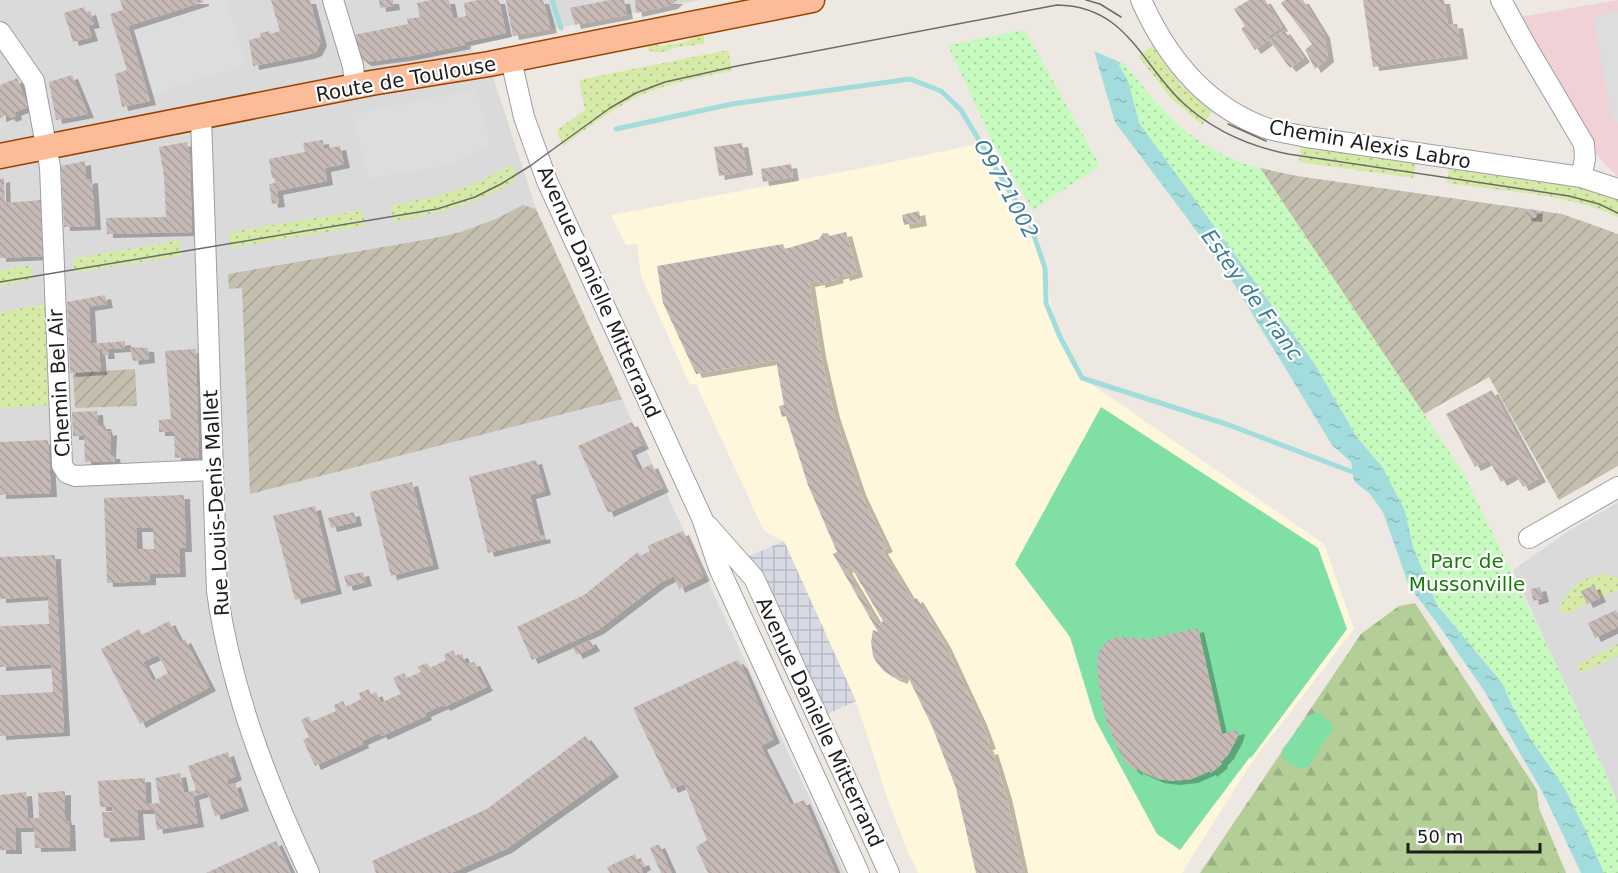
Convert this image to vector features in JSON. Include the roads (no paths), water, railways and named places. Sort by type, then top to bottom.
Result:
[{"type":"main road","name":"Route de Toulouse","points":[[0,156],[355,86],[511,60],[812,0]]},
{"type":"street","points":[[333,0],[353,66],[355,86]]},
{"type":"street","name":"Chemin Alexis Labro","points":[[1142,0],[1152,24],[1185,74],[1207,95],[1245,120],[1268,129],[1307,137],[1581,177],[1618,189]]},
{"type":"street","points":[[1501,0],[1584,144],[1585,159],[1581,177]]},
{"type":"street","name":"Chemin Bel Air","points":[[0,32],[34,81],[50,167],[62,465],[67,473],[75,476],[213,470]]},
{"type":"street","name":"Avenue Danielle Mitterrand","points":[[511,60],[524,117],[547,182],[702,518],[719,568],[858,873]]},
{"type":"street","name":"Rue Louis-Denis Mallet","points":[[201,117],[217,591],[224,638],[240,697],[269,783],[309,873]]},
{"type":"street","points":[[1529,538],[1618,487]]},
{"type":"street","name":"Avenue Danielle Mitterrand","points":[[702,518],[754,578],[889,873]]},
{"type":"water","name":"Estey de Franc","points":[[1094,51],[1117,61],[1128,81],[1139,123],[1314,363],[1356,436],[1383,468],[1405,511],[1413,547],[1437,605],[1502,683],[1531,740],[1564,787],[1604,873],[1581,873],[1545,797],[1485,692],[1409,586],[1383,512],[1370,494],[1354,481],[1351,462],[1332,445],[1231,279],[1115,122]]},
{"type":"waterway","name":"O9721002","points":[[552,0],[561,28]]},
{"type":"waterway","name":"O9721002","points":[[616,129],[732,104],[910,79],[941,91],[961,110],[1031,227],[1045,268],[1046,303],[1060,337],[1082,378],[1229,425],[1358,474]]},
{"type":"tram line","points":[[1086,0],[1100,4],[1121,17]]},
{"type":"tram line","points":[[0,282],[437,209],[475,197],[501,184],[530,166],[610,108],[636,93],[665,82],[737,66],[1057,5],[1080,8],[1100,15],[1116,26],[1130,39],[1182,102],[1206,121],[1231,136],[1288,154],[1569,196],[1599,204],[1618,213]]},
{"type":"tram line","points":[[1228,124],[1266,141]]},
{"type":"park label","name":"Parc de Mussonville","points":[[1467,572]]}]
